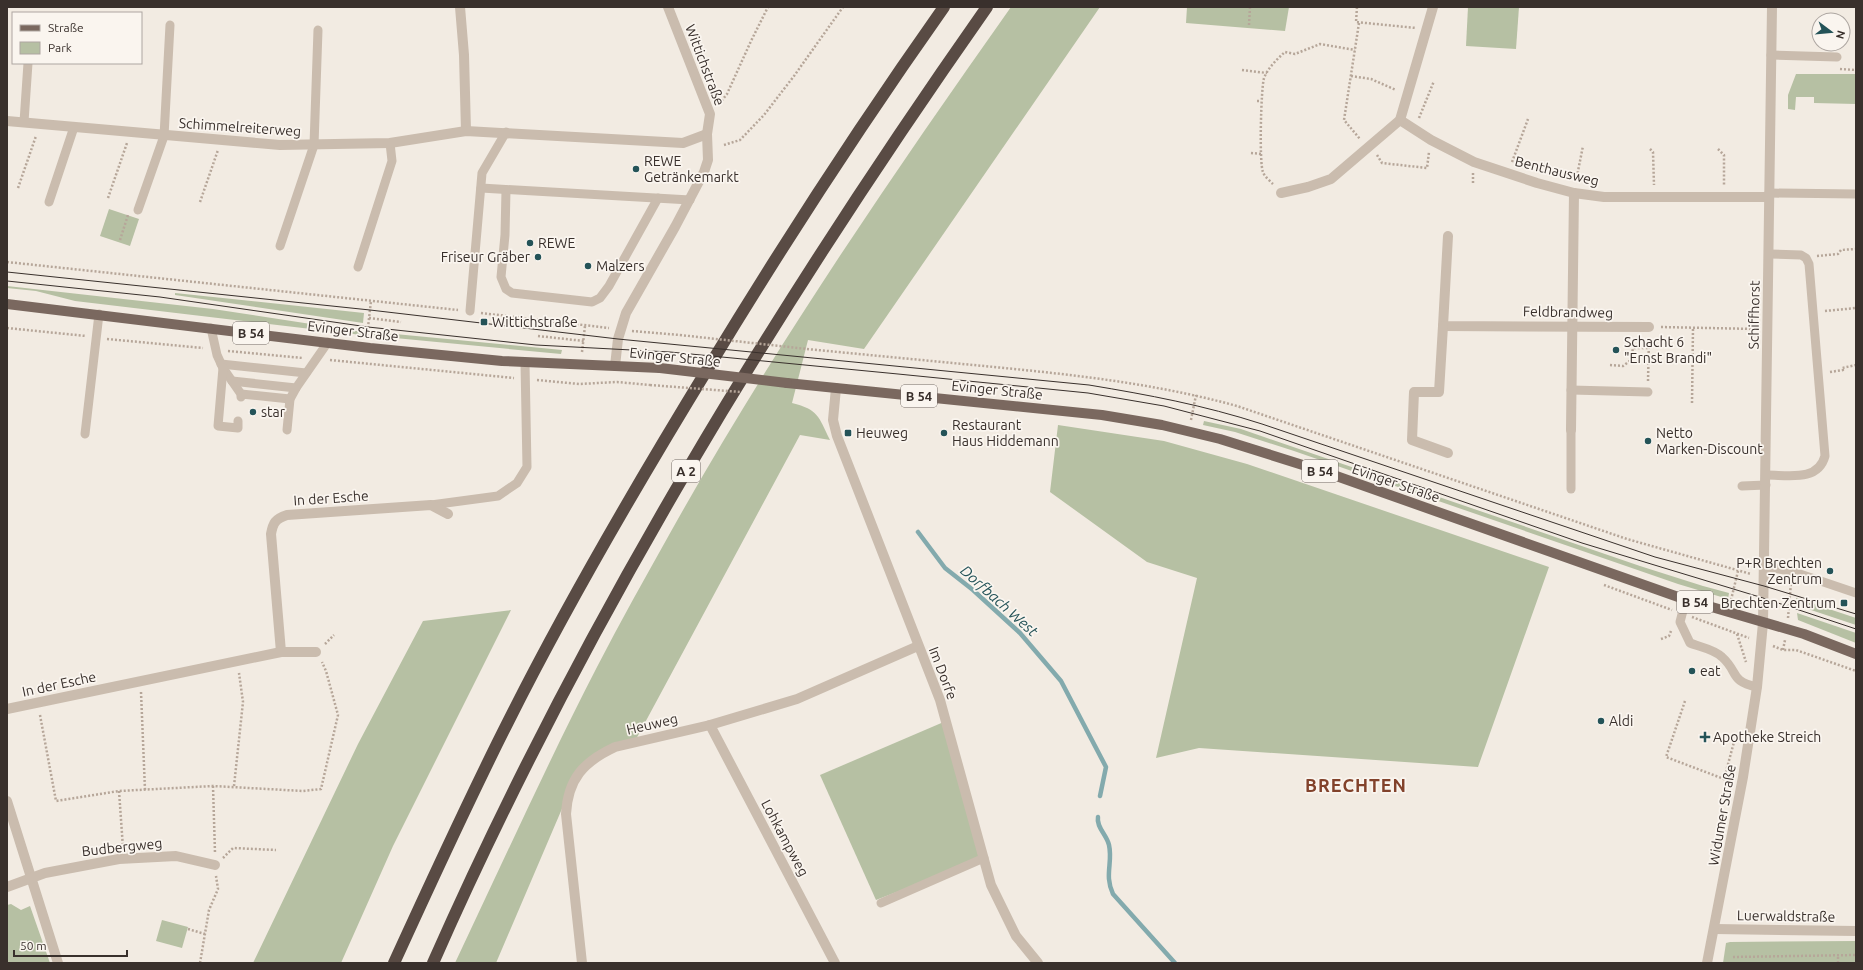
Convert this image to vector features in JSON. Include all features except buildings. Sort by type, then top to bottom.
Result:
[{"type":"highway","name":"A 2","points":[[394,963],[435,872],[508,721],[587,574],[672,427],[758,285],[848,148],[944,7]]},
{"type":"highway","name":"A 2","points":[[433,963],[509,802],[582,656],[654,526],[730,397],[797,290],[868,180],[987,7]]},
{"type":"main road","name":"Evinger Straße","points":[[7,304],[365,347],[525,363],[660,368],[787,383],[1102,415],[1162,425],[1220,439],[1325,472],[1686,599],[1804,634],[1856,654]]},
{"type":"street","points":[[460,7],[464,55],[466,131],[506,132],[683,143],[707,134]]},
{"type":"street","name":"Wittichstraße","points":[[615,366],[618,339],[626,313],[690,200],[704,172],[708,160],[707,134],[710,114],[668,7]]},
{"type":"street","points":[[1281,193],[1308,187],[1331,179],[1400,120],[1433,7]]},
{"type":"street","name":"Schiffhorst","points":[[1763,623],[1770,254],[1769,195],[1772,7]]},
{"type":"street","name":"Benthausweg","points":[[1400,120],[1431,140],[1474,162],[1574,193],[1604,197],[1724,197],[1769,195]]},
{"type":"street","name":"Schimmelreiterweg","points":[[7,121],[280,145],[390,143],[466,131]]},
{"type":"street","points":[[1571,430],[1574,193]]},
{"type":"street","points":[[1448,236],[1439,392],[1414,392],[1412,440],[1448,453]]},
{"type":"street","name":"Feldbrandweg","points":[[1443,326],[1649,327]]},
{"type":"street","name":"Im Dorfe","points":[[836,388],[833,411],[837,436],[940,700],[991,885],[1016,936],[1035,962]]},
{"type":"street","points":[[431,505],[448,514]]},
{"type":"street","name":"In der Esche","points":[[280,652],[271,534],[273,523],[279,518],[287,515],[431,505]]},
{"type":"street","name":"Widumer Straße","points":[[1707,963],[1715,929],[1743,777],[1757,686],[1763,623]]},
{"type":"street","name":"Heuweg","points":[[582,963],[566,814],[567,797],[574,780],[587,765],[602,753],[615,747],[710,725],[798,699],[918,646]]},
{"type":"street","name":"In der Esche","points":[[7,708],[38,703],[280,652],[316,652]]},
{"type":"street","name":"Lohkampweg","points":[[710,725],[835,963]]},
{"type":"street","points":[[7,801],[58,963]]},
{"type":"street","name":"Budbergweg","points":[[7,887],[32,877],[66,868],[124,859],[176,856],[215,865]]},
{"type":"street","name":"Luerwaldstraße","points":[[1715,929],[1856,931]]},
{"type":"lane","name":"Schimmelreiterweg","points":[[164,136],[170,25]]},
{"type":"lane","name":"Schimmelreiterweg","points":[[280,246],[314,145],[318,30]]},
{"type":"lane","points":[[1772,55],[1837,57]]},
{"type":"lane","points":[[24,122],[28,64]]},
{"type":"lane","points":[[49,202],[74,127]]},
{"type":"lane","points":[[470,311],[482,173],[506,132]]},
{"type":"lane","points":[[138,210],[164,136]]},
{"type":"lane","points":[[358,267],[392,161],[390,143]]},
{"type":"lane","points":[[481,188],[690,200]]},
{"type":"lane","points":[[506,190],[505,236],[501,277],[506,289],[512,293],[592,302],[600,298],[610,286],[658,198]]},
{"type":"lane","points":[[1769,195],[1856,194]]},
{"type":"lane","points":[[1742,486],[1766,480],[1810,474],[1820,468],[1825,456],[1809,264],[1806,258],[1801,255],[1770,254]]},
{"type":"lane","points":[[85,434],[99,314]]},
{"type":"lane","points":[[211,328],[222,366],[241,395],[290,399]]},
{"type":"lane","points":[[287,430],[290,399],[328,342]]},
{"type":"lane","points":[[431,505],[498,496],[517,483],[527,467],[525,363]]},
{"type":"lane","points":[[222,366],[306,373]]},
{"type":"lane","points":[[222,366],[218,426],[238,428],[238,421]]},
{"type":"lane","points":[[232,381],[296,388]]},
{"type":"lane","points":[[1571,390],[1648,392]]},
{"type":"lane","points":[[1571,430],[1571,489]]},
{"type":"lane","points":[[1765,572],[1791,571],[1856,593]]},
{"type":"lane","points":[[1686,599],[1681,613],[1680,622],[1690,643],[1715,652],[1726,661],[1736,678],[1745,684],[1757,686]]},
{"type":"lane","points":[[881,903],[984,858]]},
{"type":"path","points":[[719,104],[728,94],[751,41],[768,7]]},
{"type":"path","points":[[724,145],[740,140],[764,115],[843,7]]},
{"type":"path","points":[[1249,25],[1250,7]]},
{"type":"path","points":[[1357,7],[1356,22],[1359,23],[1344,120],[1382,163],[1427,168],[1431,140]]},
{"type":"path","points":[[1359,23],[1426,29]]},
{"type":"path","points":[[1281,193],[1263,172],[1261,101],[1264,78],[1276,60],[1285,52],[1295,54],[1320,44],[1355,50]]},
{"type":"path","points":[[1242,70],[1267,73]]},
{"type":"path","points":[[1351,76],[1371,79],[1407,95]]},
{"type":"path","points":[[1414,129],[1434,81]]},
{"type":"path","points":[[1257,100],[1261,101]]},
{"type":"path","points":[[1507,173],[1528,119]]},
{"type":"path","points":[[18,188],[36,134],[36,124]]},
{"type":"path","points":[[108,198],[127,144],[125,132]]},
{"type":"path","points":[[200,202],[221,140]]},
{"type":"path","points":[[1574,193],[1583,146]]},
{"type":"path","points":[[1650,149],[1652,152],[1655,197]]},
{"type":"path","points":[[1718,149],[1724,155],[1724,197]]},
{"type":"path","points":[[1251,153],[1262,154]]},
{"type":"path","points":[[120,240],[130,211],[138,210]]},
{"type":"path","points":[[1806,258],[1838,254],[1841,250],[1856,249]]},
{"type":"path","points":[[7,262],[470,311],[614,329]]},
{"type":"path","points":[[365,347],[371,301]]},
{"type":"path","points":[[1813,312],[1856,308]]},
{"type":"path","points":[[369,318],[400,322]]},
{"type":"path","points":[[1648,392],[1649,327],[1768,329]]},
{"type":"path","points":[[7,328],[96,338],[579,384],[617,382],[742,392]]},
{"type":"path","points":[[1692,403],[1693,328]]},
{"type":"path","points":[[629,330],[1095,378],[1151,386],[1196,395],[1237,406],[1628,539],[1738,571],[1765,572]]},
{"type":"path","points":[[538,336],[584,340]]},
{"type":"path","points":[[1610,365],[1623,366],[1631,360],[1633,348],[1649,348]]},
{"type":"path","points":[[1818,373],[1843,370],[1842,368],[1856,365]]},
{"type":"path","points":[[1188,431],[1196,395]]},
{"type":"path","points":[[1597,582],[1783,650],[1796,650],[1856,671]]},
{"type":"path","points":[[1737,634],[1746,662],[1745,684]]},
{"type":"path","points":[[234,786],[242,702],[238,661]]},
{"type":"path","points":[[38,703],[56,801],[119,791],[214,786],[303,791],[321,789],[338,715],[326,671]]},
{"type":"path","points":[[141,681],[144,790]]},
{"type":"path","points":[[1685,701],[1666,757],[1724,779],[1736,735]]},
{"type":"path","points":[[200,963],[209,910],[218,888],[215,865],[214,786]]},
{"type":"path","points":[[119,791],[124,859]]},
{"type":"path","points":[[215,865],[233,848],[276,850]]},
{"type":"path","points":[[188,929],[205,934]]},
{"type":"path","points":[[1733,957],[1856,955]]},
{"type":"path","points":[[1838,956],[1838,963]]},
{"type":"green space","points":[[1011,7],[1100,7],[864,349],[808,340],[792,403],[813,411],[823,425],[830,440],[800,435],[634,743],[587,765],[567,797],[496,963],[455,963],[542,777],[578,704],[615,633],[708,467],[748,399],[833,266]]},
{"type":"green space","points":[[1187,7],[1289,7],[1285,31],[1186,23]]},
{"type":"green space","points":[[1468,7],[1519,7],[1516,49],[1466,46]]},
{"type":"green space","points":[[1796,74],[1856,74],[1856,104],[1814,103],[1814,97],[1796,97],[1795,110],[1788,109],[1788,95]]},
{"type":"green space","points":[[109,209],[139,219],[130,246],[100,236]]},
{"type":"green space","points":[[7,286],[213,309],[363,332],[362,335],[75,301],[36,291],[7,288]]},
{"type":"green space","points":[[175,293],[364,313],[363,323],[175,295]]},
{"type":"green space","points":[[374,332],[562,350],[561,354],[374,336]]},
{"type":"green space","points":[[1204,421],[1241,429],[1640,566],[1729,593],[1728,599],[1678,584],[1294,451],[1235,432],[1203,425]]},
{"type":"green space","points":[[1058,425],[1164,441],[1247,464],[1549,567],[1478,767],[1199,748],[1156,758],[1197,578],[1147,562],[1050,492]]},
{"type":"green space","points":[[1796,598],[1856,618],[1856,625],[1796,605]]},
{"type":"green space","points":[[511,610],[393,846],[341,963],[253,963],[358,744],[423,621]]},
{"type":"green space","points":[[1797,613],[1856,633],[1856,643],[1798,620]]},
{"type":"green space","points":[[946,721],[984,858],[876,900],[820,775]]},
{"type":"green space","points":[[11,904],[21,910],[30,906],[50,963],[7,963],[7,905]]},
{"type":"green space","points":[[162,920],[188,927],[182,948],[156,941]]},
{"type":"green space","points":[[1856,941],[1856,963],[1723,963],[1726,943],[1730,942]]},
{"type":"waterway","name":"Dorfbach West","points":[[918,532],[945,568],[973,590],[1020,633],[1061,681],[1106,767],[1100,796]]},
{"type":"waterway","name":"Dorfbach West","points":[[1098,817],[1100,828],[1109,845],[1109,881],[1113,894],[1175,963]]},
{"type":"tram line","points":[[7,272],[370,310],[618,339],[1089,385],[1133,393],[1176,401],[1240,417],[1655,557],[1764,586],[1856,614]]},
{"type":"tram line","points":[[7,281],[160,297],[368,327],[536,345],[670,352],[898,374],[1088,393],[1164,406],[1260,431],[1582,543],[1763,598],[1856,629]]},
{"type":"place","name":"REWE Getränkemarkt","points":[[636,169]]},
{"type":"place","name":"REWE","points":[[530,243]]},
{"type":"place","name":"Friseur Gräber","points":[[538,257]]},
{"type":"place","name":"Malzers","points":[[588,266]]},
{"type":"place","name":"Wittichstraße","points":[[484,322]]},
{"type":"place","name":"Schacht 6 \"Ernst Brandi\"","points":[[1616,350]]},
{"type":"place","name":"star","points":[[253,412]]},
{"type":"place","name":"Heuweg","points":[[848,433]]},
{"type":"place","name":"Restaurant Haus Hiddemann","points":[[944,433]]},
{"type":"place","name":"Netto Marken-Discount","points":[[1648,441]]},
{"type":"place","name":"P+R Brechten Zentrum","points":[[1830,571]]},
{"type":"place","name":"Brechten Zentrum","points":[[1844,603]]},
{"type":"place","name":"eat","points":[[1692,671]]},
{"type":"place","name":"Aldi","points":[[1601,721]]},
{"type":"place","name":"Apotheke Streich","points":[[1705,737]]},
{"type":"district","name":"BRECHTEN","points":[[1356,786]]}]
